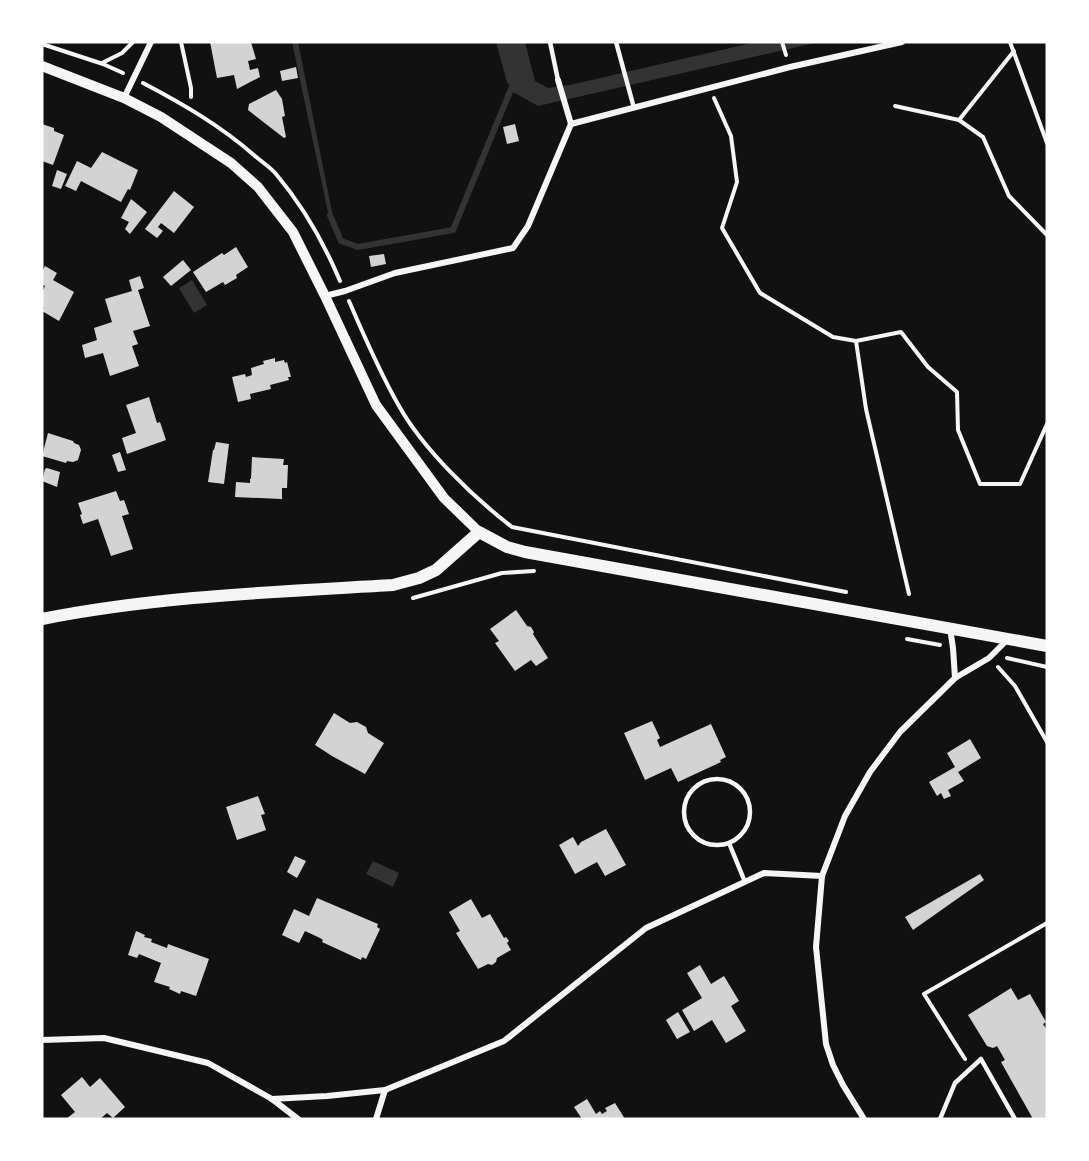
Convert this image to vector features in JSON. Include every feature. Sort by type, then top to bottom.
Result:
[{"type":"main road","points":[[42,619],[81,611],[181,598],[393,585],[418,579],[436,570],[479,532],[507,547],[525,552],[1047,646]]},
{"type":"street","points":[[124,98],[151,42]]},
{"type":"street","points":[[571,124],[712,87],[902,42]]},
{"type":"street","points":[[42,66],[124,98],[178,127],[231,163],[258,187],[293,232],[376,405],[444,498],[479,532]]},
{"type":"street","points":[[325,296],[395,273],[513,248],[528,226],[571,124],[558,80]]},
{"type":"street","points":[[950,628],[955,678]]},
{"type":"street","points":[[864,1119],[833,1065],[826,1044],[816,947],[822,876],[845,816],[870,772],[900,732],[955,678],[989,658],[1008,639]]},
{"type":"street","points":[[272,1099],[385,1090],[504,1041],[646,928],[764,873],[822,876]]},
{"type":"street","points":[[42,1040],[104,1038],[208,1063],[272,1099],[298,1119]]},
{"type":"street","points":[[376,1119],[385,1090]]},
{"type":"lane","points":[[550,42],[558,80]]},
{"type":"lane","points":[[615,42],[634,108]]},
{"type":"lane","points":[[720,779],[740,788],[746,797],[750,807],[749,818],[738,837],[729,843],[718,845],[707,843],[690,831],[684,811],[686,800],[699,784],[720,779]]},
{"type":"lane","points":[[729,843],[745,882]]},
{"type":"lane","points":[[940,1119],[955,1083],[981,1059],[1015,1119]]},
{"type":"path","points":[[101,63],[122,53],[133,42]]},
{"type":"path","points":[[181,42],[191,97]]},
{"type":"path","points":[[782,42],[787,58]]},
{"type":"path","points":[[1010,42],[1047,143]]},
{"type":"path","points":[[959,120],[1014,51]]},
{"type":"path","points":[[712,87],[731,136],[737,182],[722,228],[760,292],[833,337],[856,341],[901,332],[928,367],[957,392],[958,430],[980,484],[1020,484],[1047,424]]},
{"type":"path","points":[[895,106],[959,120],[983,137],[1008,195],[1047,235]]},
{"type":"path","points":[[345,291],[399,407],[445,465],[486,507],[512,527],[847,592]]},
{"type":"path","points":[[856,341],[866,409],[909,594]]},
{"type":"path","points":[[405,600],[502,573]]},
{"type":"path","points":[[989,658],[1015,686],[1047,742]]},
{"type":"path","points":[[970,1069],[924,994],[1047,923]]},
{"type":"shaded area","points":[[292,42],[298,42],[333,217],[329,217]]},
{"type":"shaded area","points":[[496,42],[525,42],[535,81],[548,88],[570,85],[756,42],[819,42],[538,106],[513,92],[507,82]]},
{"type":"shaded area","points":[[192,280],[207,305],[194,313],[179,288]]},
{"type":"shaded area","points":[[373,861],[399,873],[393,887],[366,874]]},
{"type":"building","points":[[210,42],[251,42],[256,59],[248,61],[250,70],[258,68],[260,77],[237,89],[234,75],[217,78]]},
{"type":"building","points":[[296,67],[298,78],[282,81],[280,71]]},
{"type":"building","points":[[276,90],[282,99],[285,116],[282,117],[286,137],[284,138],[248,110],[249,104]]},
{"type":"building","points":[[42,124],[64,135],[53,165],[42,161]]},
{"type":"building","points":[[515,124],[519,141],[507,144],[503,127]]},
{"type":"building","points":[[102,152],[138,170],[130,190],[128,189],[121,202],[81,181],[76,191],[65,186],[77,161],[91,168]]},
{"type":"building","points":[[57,170],[67,174],[61,189],[52,186]]},
{"type":"building","points":[[174,191],[194,207],[174,233],[161,223],[158,227],[163,231],[157,238],[145,229]]},
{"type":"building","points":[[131,199],[147,212],[130,234],[125,229],[129,222],[121,218]]},
{"type":"building","points":[[236,247],[248,267],[236,275],[237,278],[225,285],[223,282],[206,292],[193,272],[222,253],[224,255]]},
{"type":"building","points":[[384,254],[386,264],[371,267],[369,256]]},
{"type":"building","points":[[183,260],[191,270],[171,286],[163,277]]},
{"type":"building","points":[[45,266],[57,273],[53,280],[74,292],[59,321],[42,311],[44,308],[42,307],[42,292],[45,286],[42,284],[42,272]]},
{"type":"building","points":[[140,276],[144,288],[138,290],[150,326],[133,331],[138,344],[132,346],[139,366],[110,376],[103,353],[85,358],[82,345],[97,340],[94,328],[112,322],[105,299],[132,291],[129,280]]},
{"type":"building","points":[[275,358],[275,362],[284,360],[285,363],[287,362],[291,377],[288,377],[289,380],[270,385],[271,389],[250,394],[251,399],[238,402],[232,377],[252,375],[251,368],[264,364],[263,361]]},
{"type":"building","points":[[149,397],[157,423],[160,422],[166,440],[127,454],[122,438],[136,433],[126,405]]},
{"type":"building","points":[[48,433],[79,445],[81,450],[78,460],[66,463],[42,456]]},
{"type":"building","points":[[216,442],[229,444],[224,484],[208,482]]},
{"type":"building","points":[[120,452],[126,470],[118,472],[112,455]]},
{"type":"building","points":[[252,457],[284,459],[283,465],[288,465],[287,488],[282,488],[282,499],[235,497],[236,482],[250,483]]},
{"type":"building","points":[[47,468],[60,472],[57,487],[42,481]]},
{"type":"building","points":[[116,491],[120,501],[124,500],[129,514],[122,516],[133,549],[111,556],[98,519],[83,524],[78,503]]},
{"type":"building","points":[[516,610],[527,626],[531,627],[548,658],[536,666],[531,660],[515,671],[495,643],[499,641],[490,629]]},
{"type":"building","points":[[334,713],[350,723],[357,722],[366,727],[368,733],[384,743],[365,774],[315,745]]},
{"type":"building","points":[[652,721],[660,738],[657,740],[660,747],[711,724],[726,757],[720,760],[721,762],[678,782],[671,768],[645,780],[624,733]]},
{"type":"building","points":[[970,739],[981,758],[958,772],[964,781],[948,790],[951,796],[944,799],[941,793],[937,796],[929,782],[955,767],[947,753]]},
{"type":"building","points":[[258,796],[265,814],[261,815],[266,830],[237,840],[226,807]]},
{"type":"building","points":[[606,829],[626,865],[605,876],[597,862],[575,874],[559,845],[573,837],[578,846],[581,842]]},
{"type":"building","points":[[295,856],[306,861],[297,878],[287,872]]},
{"type":"building","points":[[980,874],[984,880],[913,930],[905,917]]},
{"type":"building","points":[[317,898],[378,924],[377,927],[380,929],[366,959],[362,957],[361,960],[322,942],[320,938],[305,931],[299,943],[282,935],[294,909],[309,916]]},
{"type":"building","points":[[471,899],[482,918],[490,914],[504,938],[506,937],[509,941],[507,943],[511,950],[497,958],[492,965],[488,964],[478,969],[456,933],[460,931],[449,912]]},
{"type":"building","points":[[136,931],[152,939],[151,942],[167,948],[168,944],[209,959],[196,996],[181,991],[180,994],[169,989],[170,987],[154,982],[161,963],[139,954],[137,958],[128,955]]},
{"type":"building","points":[[700,965],[711,984],[724,976],[739,1001],[731,1006],[746,1031],[726,1043],[712,1020],[694,1031],[682,1010],[702,998],[687,973]]},
{"type":"building","points":[[1011,988],[1018,1000],[1030,994],[1046,1022],[1043,1024],[1047,1030],[1047,1119],[1033,1119],[1001,1062],[1005,1060],[997,1046],[993,1048],[987,1046],[968,1015]]},
{"type":"building","points":[[678,1012],[690,1032],[677,1039],[666,1020]]},
{"type":"building","points":[[82,1077],[90,1087],[100,1078],[125,1107],[113,1118],[107,1113],[100,1119],[66,1119],[75,1112],[61,1095]]},
{"type":"building","points":[[587,1099],[596,1114],[600,1111],[602,1114],[607,1111],[605,1108],[615,1103],[625,1119],[582,1119],[574,1107]]},
{"type":"waterway","points":[[330,215],[341,241],[358,247],[453,230],[511,89]]}]
